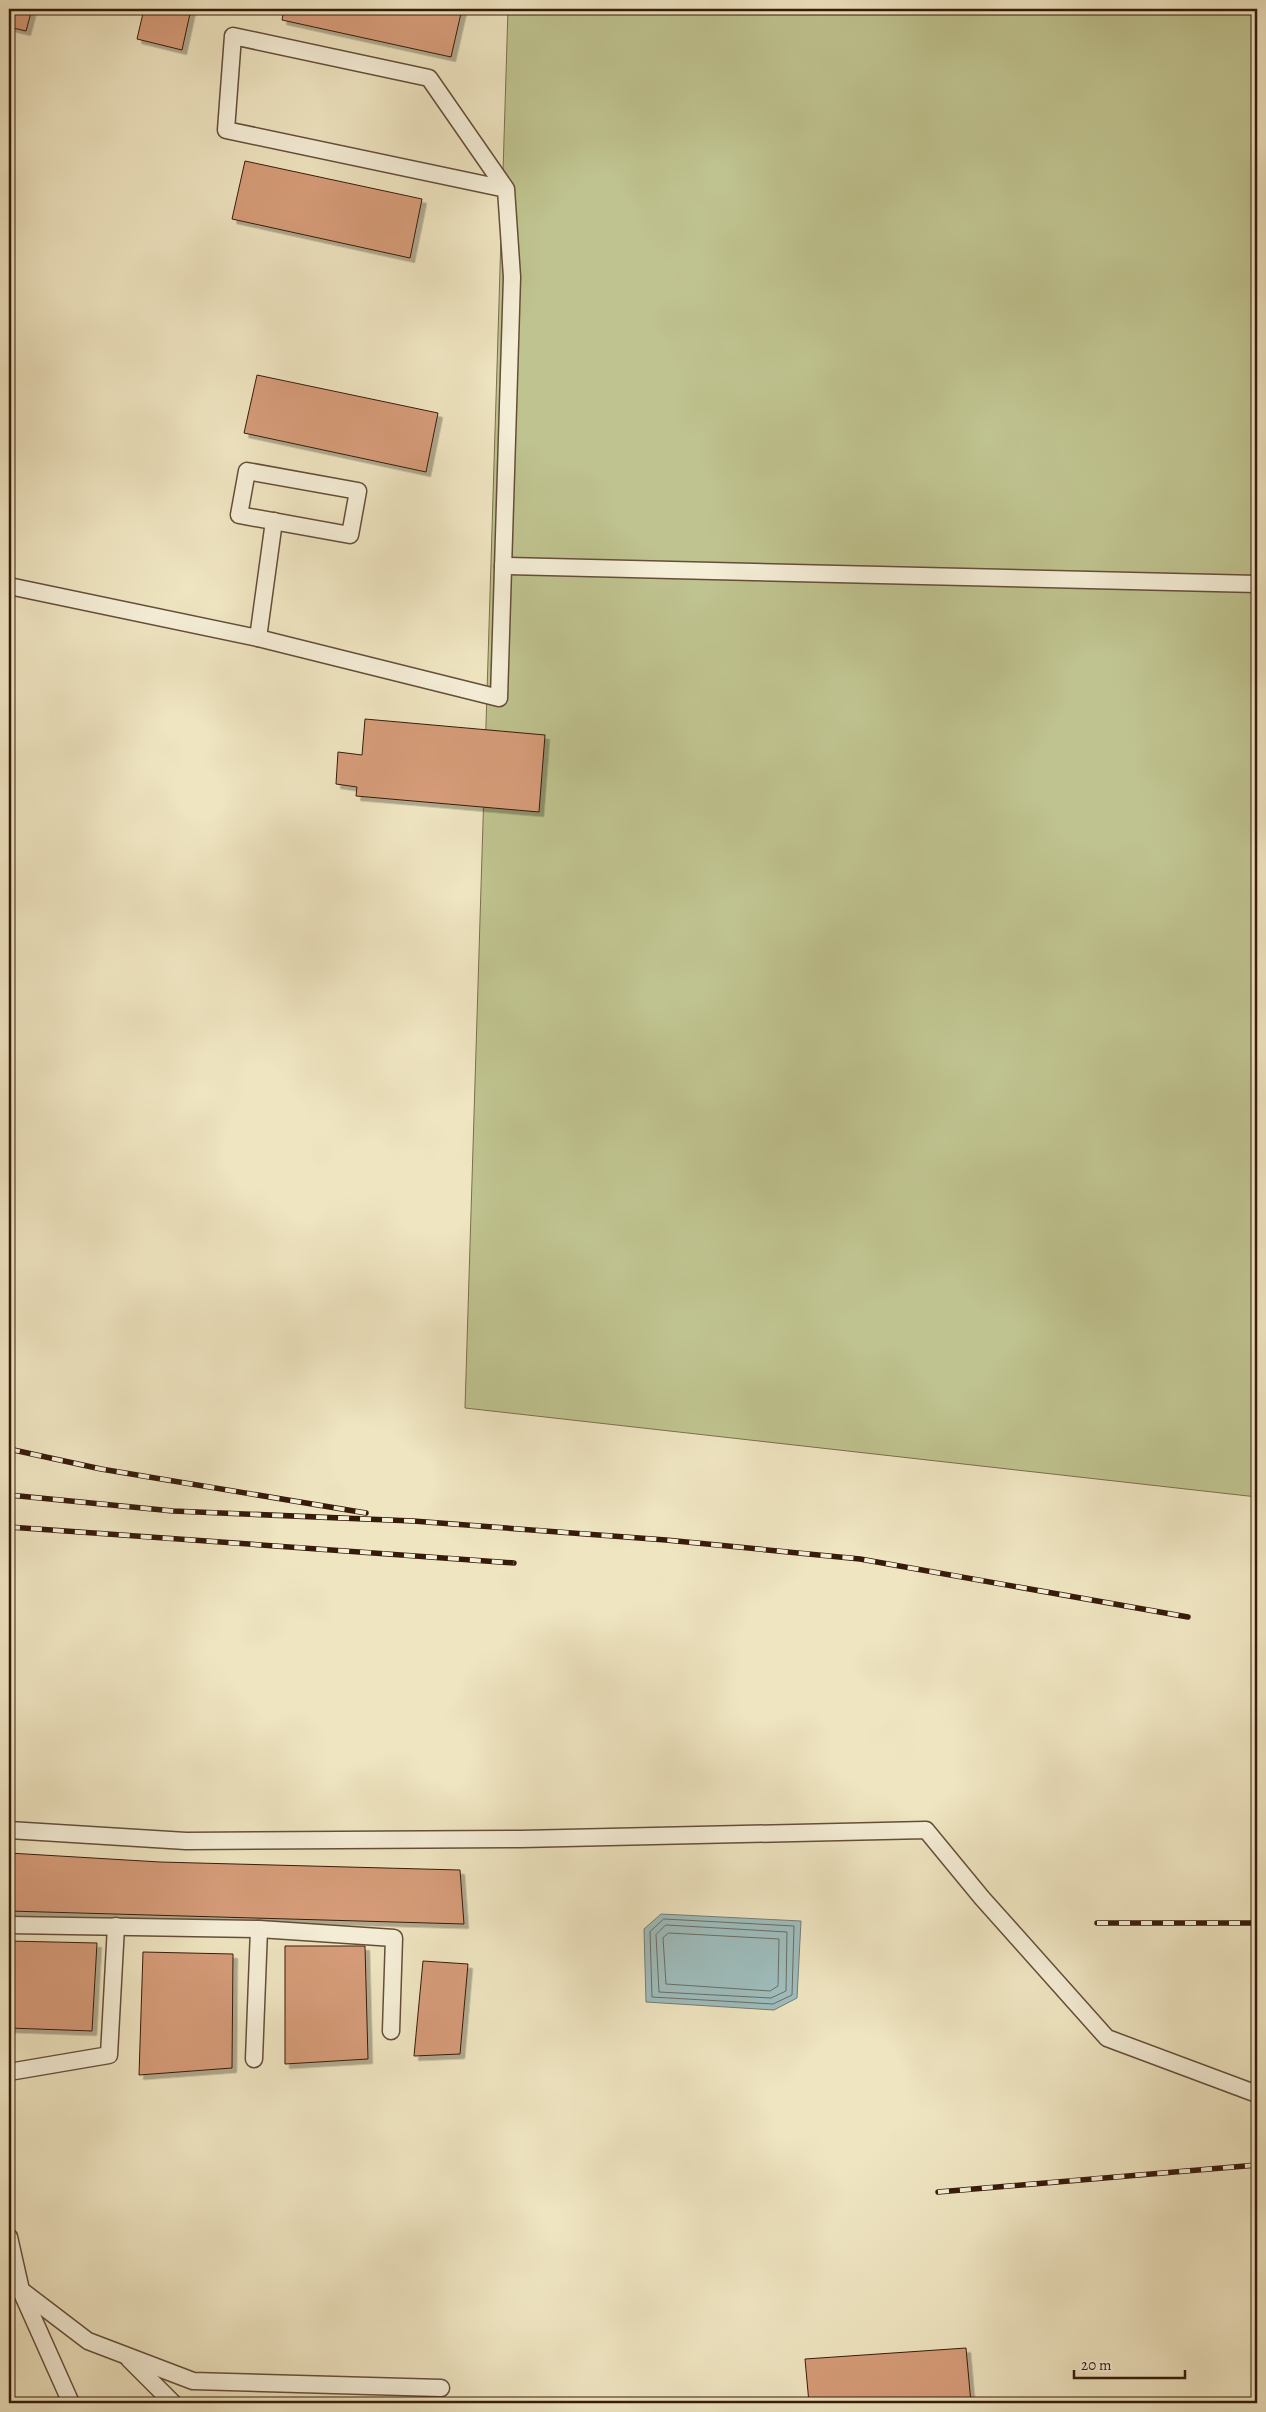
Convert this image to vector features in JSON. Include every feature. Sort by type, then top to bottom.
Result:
[{"type":"lane","points":[[9,586],[258,638],[499,698],[512,277],[506,189],[429,78],[233,36],[226,130],[506,189]]},
{"type":"lane","points":[[247,471],[358,490],[350,534],[274,522],[239,515],[247,471]]},
{"type":"lane","points":[[258,638],[274,522]]},
{"type":"lane","points":[[503,566],[1257,584]]},
{"type":"lane","points":[[9,1830],[186,1841],[531,1839],[926,1830],[982,1898],[1107,2038],[1257,2094]]},
{"type":"lane","points":[[9,1925],[260,1929],[394,1938],[391,2032]]},
{"type":"lane","points":[[9,2072],[109,2055],[116,1926]]},
{"type":"lane","points":[[254,2059],[260,1929]]},
{"type":"lane","points":[[9,2237],[21,2290],[70,2403]]},
{"type":"lane","points":[[21,2290],[88,2341],[193,2381],[441,2388]]},
{"type":"lane","points":[[124,2354],[173,2403]]},
{"type":"green space","points":[[508,9],[1257,9],[1257,1497],[465,1408]]},
{"type":"water","points":[[661,1914],[801,1921],[797,1998],[774,2010],[646,2002],[644,1929]]},
{"type":"building","points":[[12,9],[32,9],[26,31],[9,27]]},
{"type":"building","points":[[144,9],[191,9],[182,50],[137,39]]},
{"type":"building","points":[[284,9],[462,9],[451,57],[282,20]]},
{"type":"building","points":[[245,161],[422,199],[410,258],[232,219]]},
{"type":"building","points":[[257,375],[438,413],[426,472],[244,433]]},
{"type":"building","points":[[365,719],[545,735],[539,812],[356,796],[357,787],[336,784],[338,752],[362,755]]},
{"type":"building","points":[[9,1853],[160,1862],[460,1870],[464,1924],[9,1911]]},
{"type":"building","points":[[9,1941],[97,1943],[92,2031],[9,2028]]},
{"type":"building","points":[[285,1946],[365,1946],[368,2059],[285,2064]]},
{"type":"building","points":[[143,1952],[233,1954],[232,2068],[139,2075]]},
{"type":"building","points":[[423,1961],[468,1964],[460,2054],[414,2056]]},
{"type":"building","points":[[966,2348],[971,2403],[809,2403],[805,2359]]},
{"type":"railway","points":[[9,1449],[101,1469],[366,1513]]},
{"type":"railway","points":[[9,1495],[173,1511],[413,1521],[666,1540],[860,1559],[1188,1617]]},
{"type":"railway","points":[[9,1527],[514,1563]]},
{"type":"railway","points":[[1097,1923],[1257,1923]]},
{"type":"railway","points":[[938,2192],[1257,2165]]}]
